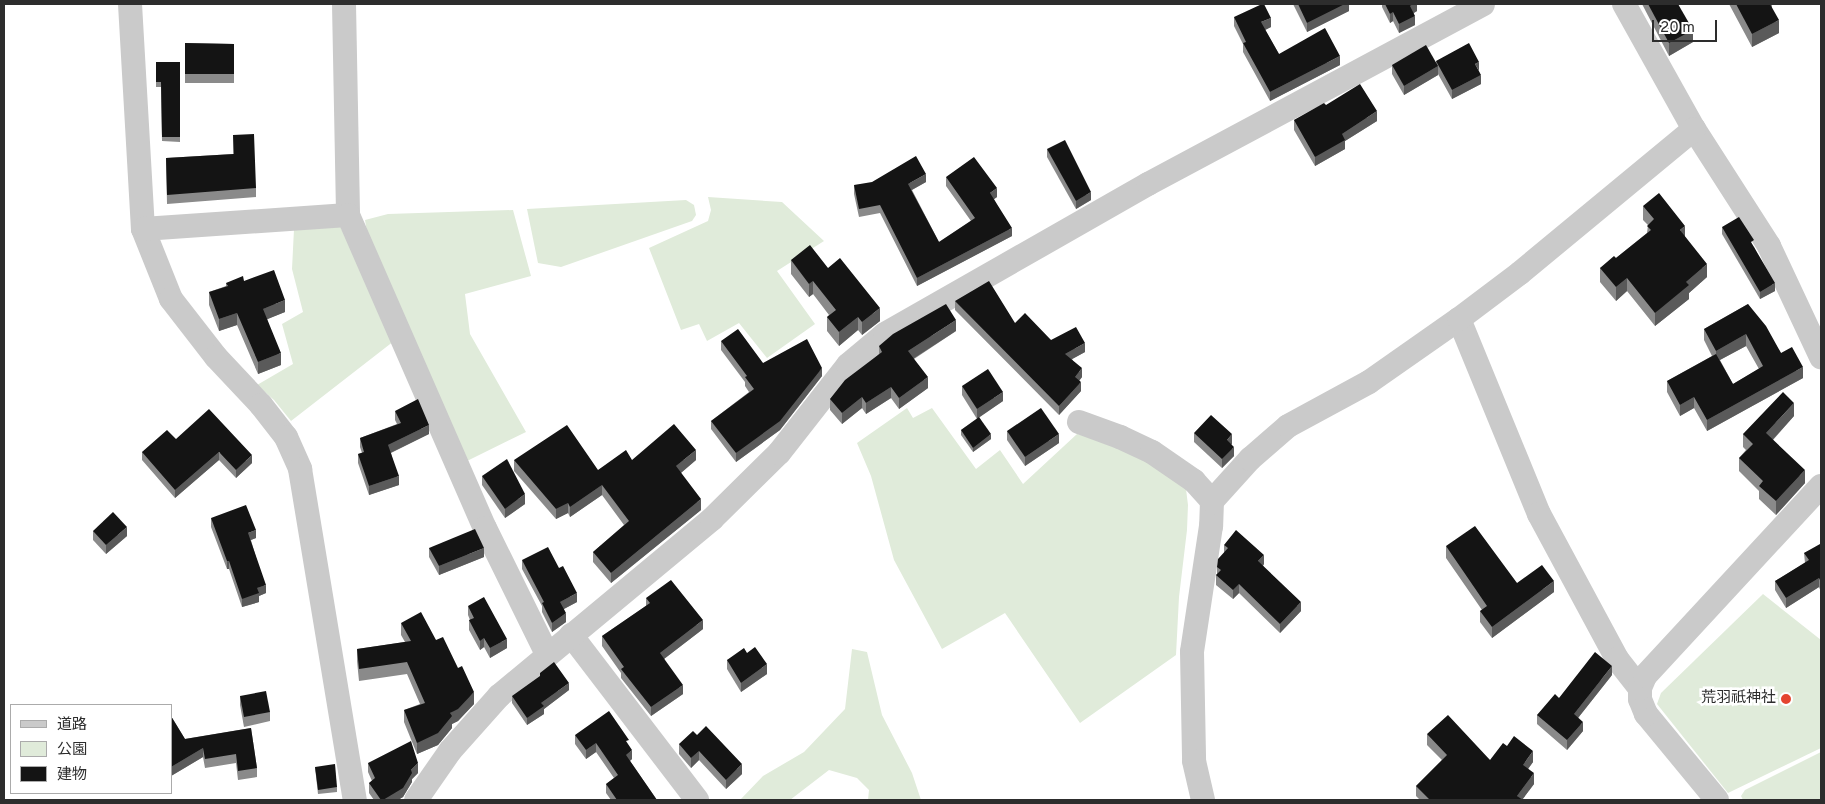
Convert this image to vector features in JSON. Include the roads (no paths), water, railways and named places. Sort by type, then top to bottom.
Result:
[{"type":"street","points":[[130,4],[143,230],[171,299],[216,357],[261,405],[286,437],[300,469],[355,800]]},
{"type":"street","points":[[344,4],[348,215],[485,528],[548,654]]},
{"type":"street","points":[[416,800],[450,751],[498,696],[712,520],[779,453],[848,365],[885,334],[1148,184],[1483,4]]},
{"type":"street","points":[[1624,4],[1694,129],[1769,246],[1821,357]]},
{"type":"street","points":[[1203,800],[1194,761],[1192,652],[1211,526],[1212,502],[1250,458],[1288,426],[1370,382],[1459,319],[1520,273],[1694,129]]},
{"type":"street","points":[[143,230],[348,215]]},
{"type":"street","points":[[1459,319],[1539,514],[1618,659],[1640,688]]},
{"type":"street","points":[[1079,422],[1152,452],[1194,481],[1212,502]]},
{"type":"street","points":[[1717,800],[1646,714],[1640,699],[1640,688],[1645,676],[1821,486]]},
{"type":"street","points":[[571,636],[697,800]]},
{"type":"place","name":"荒羽祇神社","points":[[1786,699]]}]
